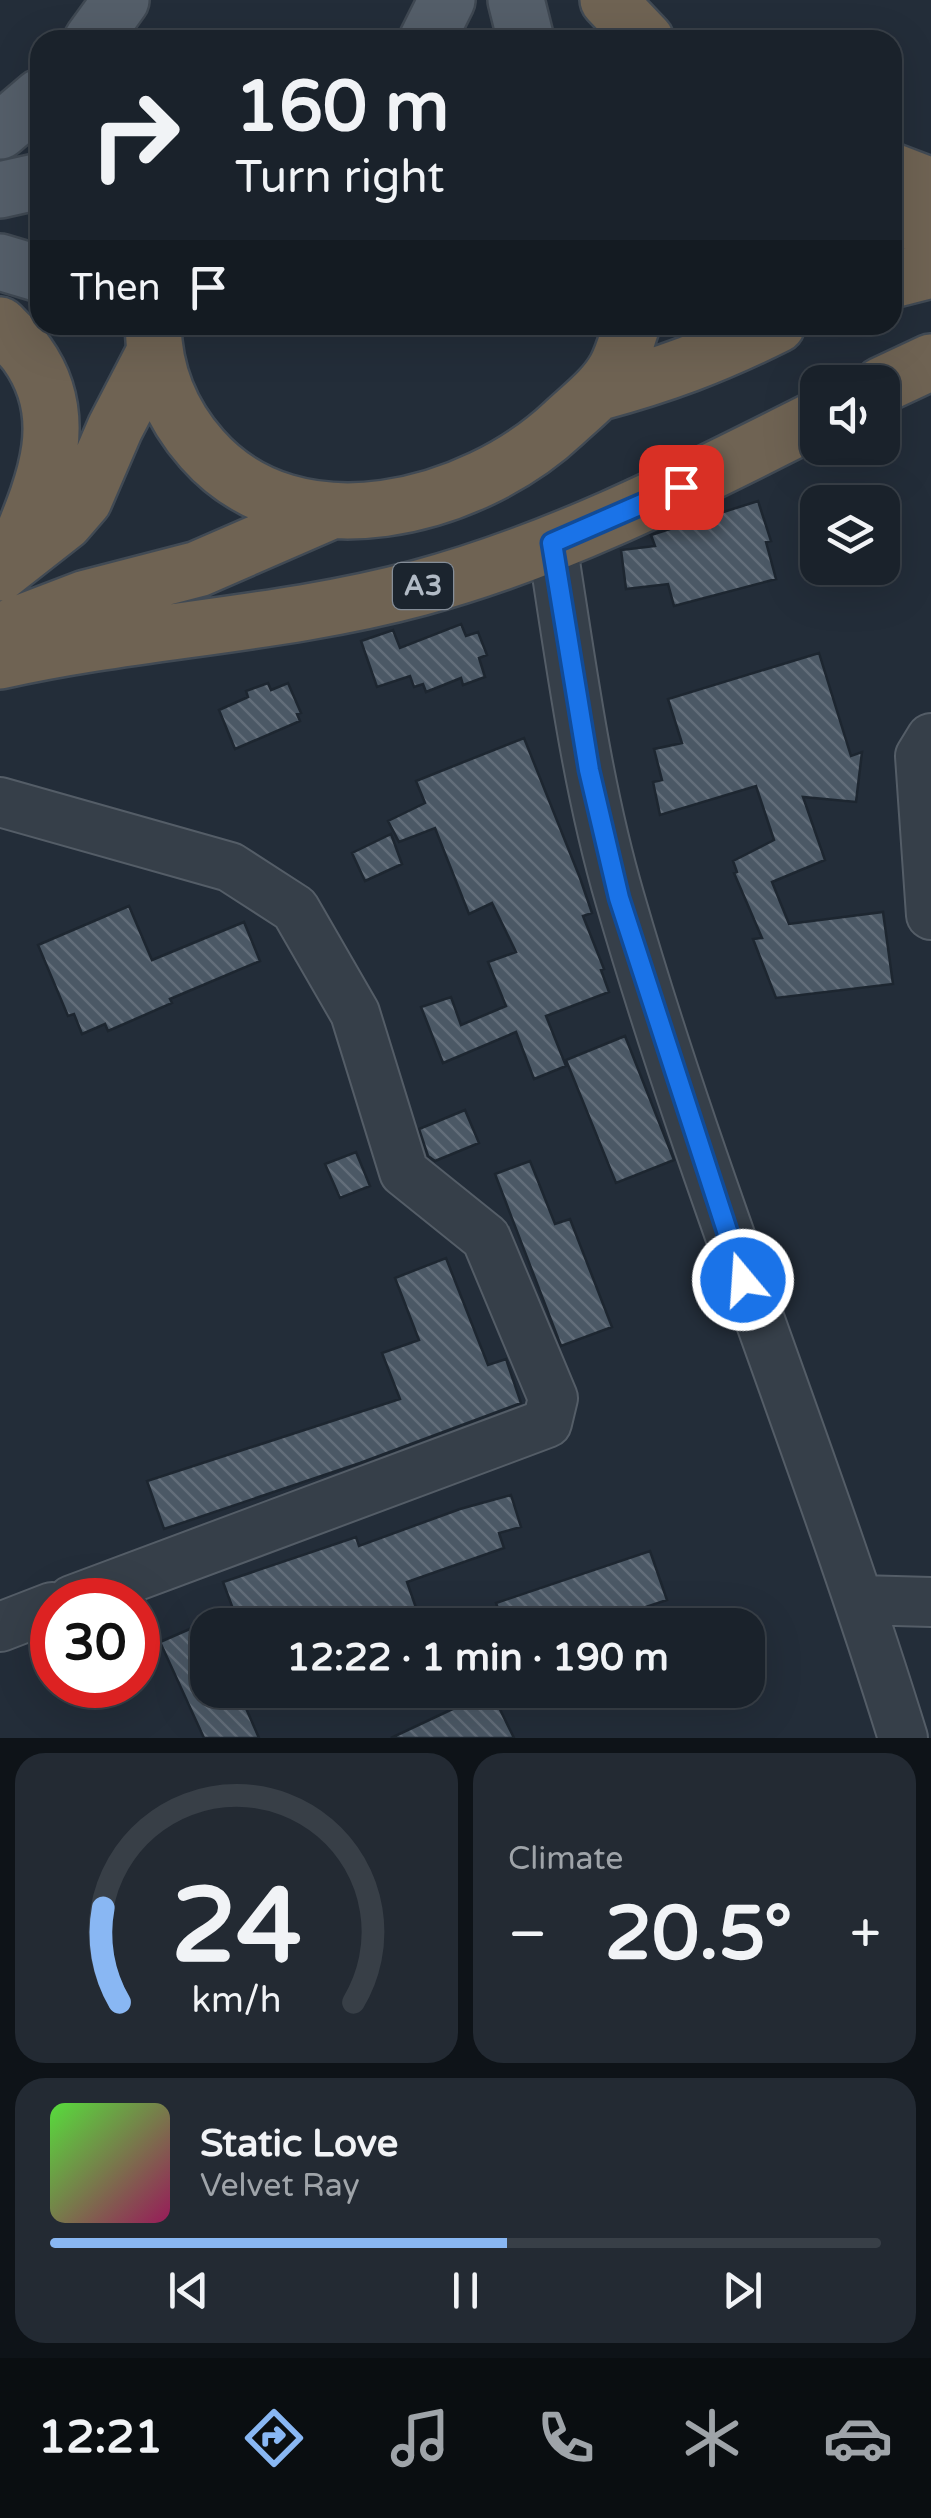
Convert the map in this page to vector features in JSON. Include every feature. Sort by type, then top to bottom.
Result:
[{"type":"highway","points":[[608,0],[636,30]]},
{"type":"highway","points":[[902,175],[931,186]]},
{"type":"highway","points":[[902,221],[931,217]]},
{"type":"highway","points":[[902,277],[931,270]]},
{"type":"highway","points":[[0,325],[28,356],[44,390],[54,426],[47,470],[5,571]]},
{"type":"highway","points":[[153,339],[172,406],[186,431],[214,463],[249,488],[289,504],[331,511],[388,508],[496,473],[543,443],[598,393],[616,369],[628,335]]},
{"type":"highway","points":[[598,393],[692,365],[755,335]]},
{"type":"highway","points":[[5,571],[65,522],[84,500],[153,339]]},
{"type":"highway","points":[[900,377],[931,362]]},
{"type":"highway","name":"A3","points":[[0,662],[76,644],[292,613],[419,588],[552,543],[646,504],[800,427]]},
{"type":"highway","points":[[0,631],[86,598],[198,569],[331,511]]},
{"type":"main road","points":[[99,30],[121,0]]},
{"type":"main road","points":[[432,30],[447,0]]},
{"type":"main road","points":[[516,0],[524,30]]},
{"type":"main road","points":[[0,130],[30,105]]},
{"type":"main road","points":[[0,190],[30,183]]},
{"type":"main road","points":[[0,262],[30,271]]},
{"type":"street","points":[[552,543],[589,770],[619,898],[743,1280],[860,1600],[903,1738]]},
{"type":"street","points":[[931,738],[920,756],[931,915]]},
{"type":"street","points":[[0,802],[230,867],[296,909],[354,1013],[404,1172],[486,1238],[553,1398],[547,1422],[131,1578]]},
{"type":"street","points":[[860,1600],[931,1602]]},
{"type":"street","points":[[0,1627],[30,1616]]},
{"type":"building","points":[[758,501],[771,541],[766,542],[776,579],[674,606],[668,584],[626,589],[621,550],[655,546],[651,535]]},
{"type":"building","points":[[461,624],[466,636],[478,632],[487,655],[479,658],[485,677],[463,685],[461,678],[426,692],[423,684],[414,687],[410,676],[377,687],[361,641],[393,630],[400,648]]},
{"type":"building","points":[[819,653],[851,756],[862,752],[856,802],[803,797],[825,860],[772,882],[789,924],[883,912],[893,984],[776,998],[753,939],[762,938],[734,873],[737,872],[733,861],[774,840],[756,786],[660,815],[653,782],[662,780],[654,749],[682,743],[668,699]]},
{"type":"building","points":[[268,683],[271,690],[288,683],[301,713],[297,714],[300,721],[235,749],[219,710],[248,697],[246,691]]},
{"type":"building","points":[[524,738],[592,913],[583,916],[609,992],[546,1016],[566,1066],[534,1079],[516,1032],[443,1063],[421,1007],[451,997],[461,1025],[506,1006],[488,962],[516,952],[492,903],[469,914],[435,828],[399,842],[388,821],[425,803],[416,781]]},
{"type":"building","points":[[391,834],[402,864],[365,881],[352,853]]},
{"type":"building","points":[[129,906],[152,960],[244,922],[260,961],[170,999],[172,1003],[108,1031],[105,1024],[82,1034],[74,1014],[68,1016],[38,945]]},
{"type":"building","points":[[625,1036],[674,1160],[616,1183],[566,1060]]},
{"type":"building","points":[[465,1110],[479,1143],[435,1161],[428,1156],[419,1129]]},
{"type":"building","points":[[356,1152],[370,1186],[340,1198],[325,1164]]},
{"type":"building","points":[[530,1161],[555,1224],[570,1219],[612,1327],[561,1346],[495,1174]]},
{"type":"building","points":[[446,1258],[488,1365],[506,1359],[521,1403],[164,1529],[147,1481],[400,1399],[382,1353],[419,1340],[395,1278]]},
{"type":"building","points":[[511,1495],[521,1527],[499,1533],[504,1548],[407,1582],[416,1608],[233,1608],[223,1582],[356,1537],[359,1546]]},
{"type":"building","points":[[650,1551],[667,1600],[643,1608],[498,1608],[496,1603]]},
{"type":"building","points":[[190,1629],[190,1707],[160,1642]]},
{"type":"building","points":[[190,1708],[246,1708],[259,1738],[204,1738]]},
{"type":"building","points":[[455,1708],[499,1708],[514,1738],[391,1738]]},
{"type":"route","points":[[681,487],[552,543],[589,770],[619,898],[743,1280]]}]
